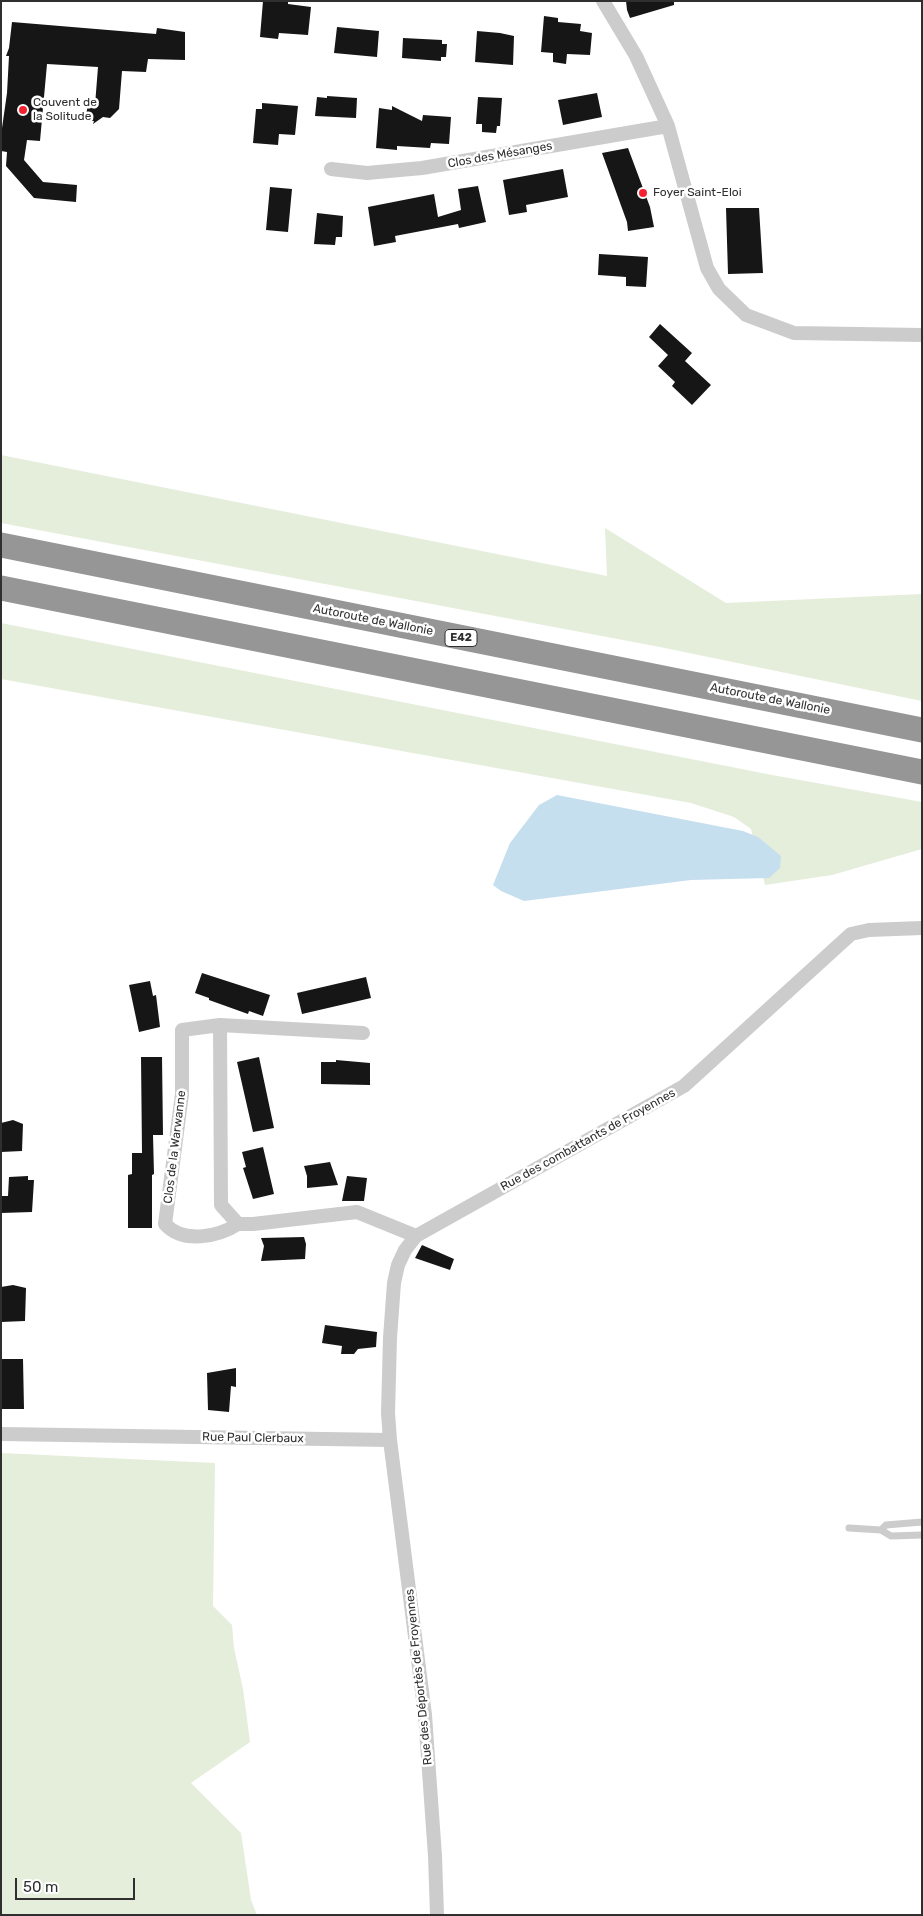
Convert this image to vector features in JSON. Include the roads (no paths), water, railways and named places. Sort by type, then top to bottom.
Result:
[{"type":"highway","name":"Autoroute de Wallonie","points":[[1,545],[922,730]]},
{"type":"highway","points":[[1,588],[922,772]]},
{"type":"street","points":[[603,1],[636,56],[668,126],[707,268],[719,289],[746,315],[794,333],[922,335]]},
{"type":"street","name":"Clos des Mésanges","points":[[331,169],[367,173],[422,168],[668,126]]},
{"type":"street","name":"Rue des combattants de Froyennes","points":[[390,1440],[388,1412],[394,1283],[398,1265],[405,1250],[416,1236],[684,1086],[851,934],[869,930],[922,928]]},
{"type":"street","points":[[220,1025],[221,1205],[238,1224]]},
{"type":"street","name":"Clos de la Warwanne","points":[[363,1033],[220,1025],[182,1030],[182,1094],[165,1224],[172,1231],[206,1237],[227,1231],[238,1224],[253,1224],[357,1212],[416,1236]]},
{"type":"street","name":"Rue Paul Clerbaux","points":[[1,1434],[390,1440]]},
{"type":"street","name":"Rue des Déportès de Froyennes","points":[[390,1440],[425,1716],[435,1856],[437,1915]]},
{"type":"lane","points":[[881,1530],[886,1525],[922,1522]]},
{"type":"lane","points":[[849,1528],[881,1530],[891,1536],[922,1535]]},
{"type":"water","points":[[557,795],[743,831],[758,837],[781,856],[780,868],[769,878],[691,880],[524,901],[501,891],[493,885],[510,843],[539,805]]},
{"type":"place","name":"Couvent de la Solitude","points":[[23,110]]},
{"type":"place","name":"Foyer Saint-Eloi","points":[[643,193]]}]
